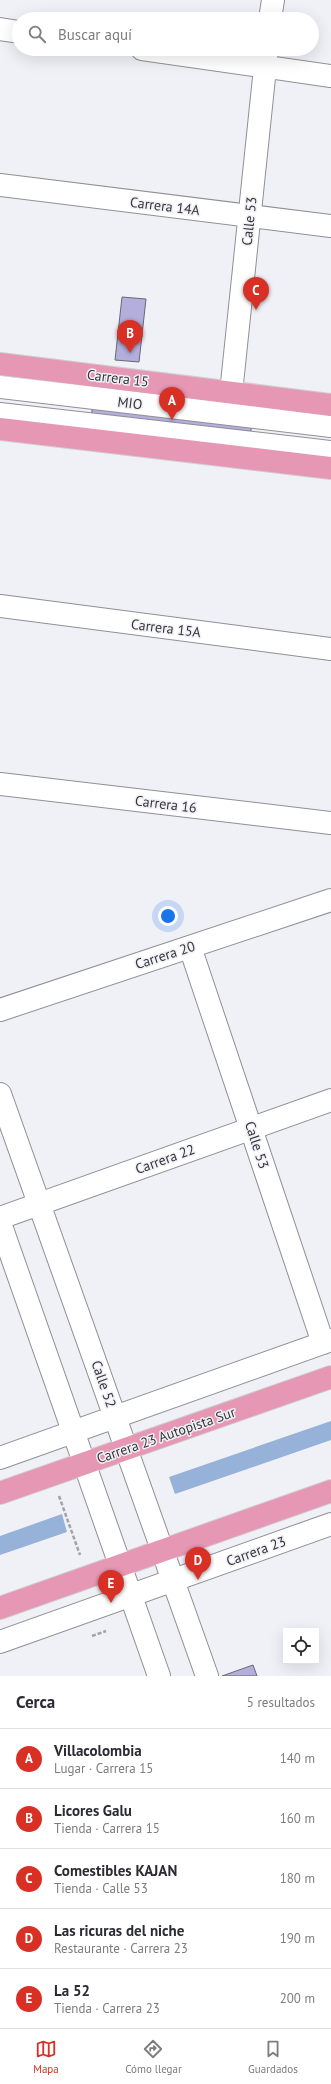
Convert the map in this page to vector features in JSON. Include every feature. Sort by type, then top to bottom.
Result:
[{"type":"main road","name":"Carrera 15","points":[[0,364],[331,405]]},
{"type":"main road","points":[[0,429],[331,468]]},
{"type":"main road","name":"Carrera 23 Autopista Sur","points":[[0,1493],[331,1377]]},
{"type":"main road","points":[[0,1608],[331,1491]]},
{"type":"street","points":[[271,12],[272,0]]},
{"type":"street","points":[[0,29],[12,31]]},
{"type":"street","points":[[238,56],[266,58],[331,76]]},
{"type":"street","name":"Calle 53","points":[[231,393],[266,58]]},
{"type":"street","name":"Carrera 14A","points":[[0,185],[331,226]]},
{"type":"street","name":"MIO","points":[[0,387],[331,426]]},
{"type":"street","name":"MIO","points":[[0,414],[331,452]]},
{"type":"street","name":"Carrera 15A","points":[[0,606],[331,650]]},
{"type":"street","name":"Carrera 16","points":[[0,784],[331,823]]},
{"type":"street","name":"Carrera 20","points":[[0,1010],[331,900]]},
{"type":"street","name":"Calle 53","points":[[190,947],[251,1128],[327,1342]]},
{"type":"street","name":"Calle 52","points":[[0,1094],[207,1676]]},
{"type":"street","name":"Carrera 22","points":[[0,1218],[331,1100]]},
{"type":"street","points":[[0,1223],[159,1676]]},
{"type":"street","points":[[0,1458],[327,1342]]},
{"type":"street","name":"Carrera 23","points":[[0,1642],[331,1524]]},
{"type":"path","points":[[58,1493],[82,1559]]},
{"type":"water","points":[[331,1421],[331,1440],[175,1494],[169,1477]]},
{"type":"water","points":[[62,1514],[67,1532],[0,1555],[0,1536]]},
{"type":"building","points":[[122,297],[146,299],[139,362],[115,360]]},
{"type":"building","points":[[93,400],[252,419],[250,441],[91,421]]},
{"type":"building","points":[[253,1665],[257,1676],[222,1676]]},
{"type":"place","name":"Comestibles KAJAN","points":[[256,310]]},
{"type":"place","name":"Licores Galu","points":[[130,353]]},
{"type":"place","name":"Villacolombia","points":[[172,420]]},
{"type":"place","name":"Las ricuras del niche","points":[[198,1580]]},
{"type":"place","name":"La 52","points":[[111,1603]]}]
